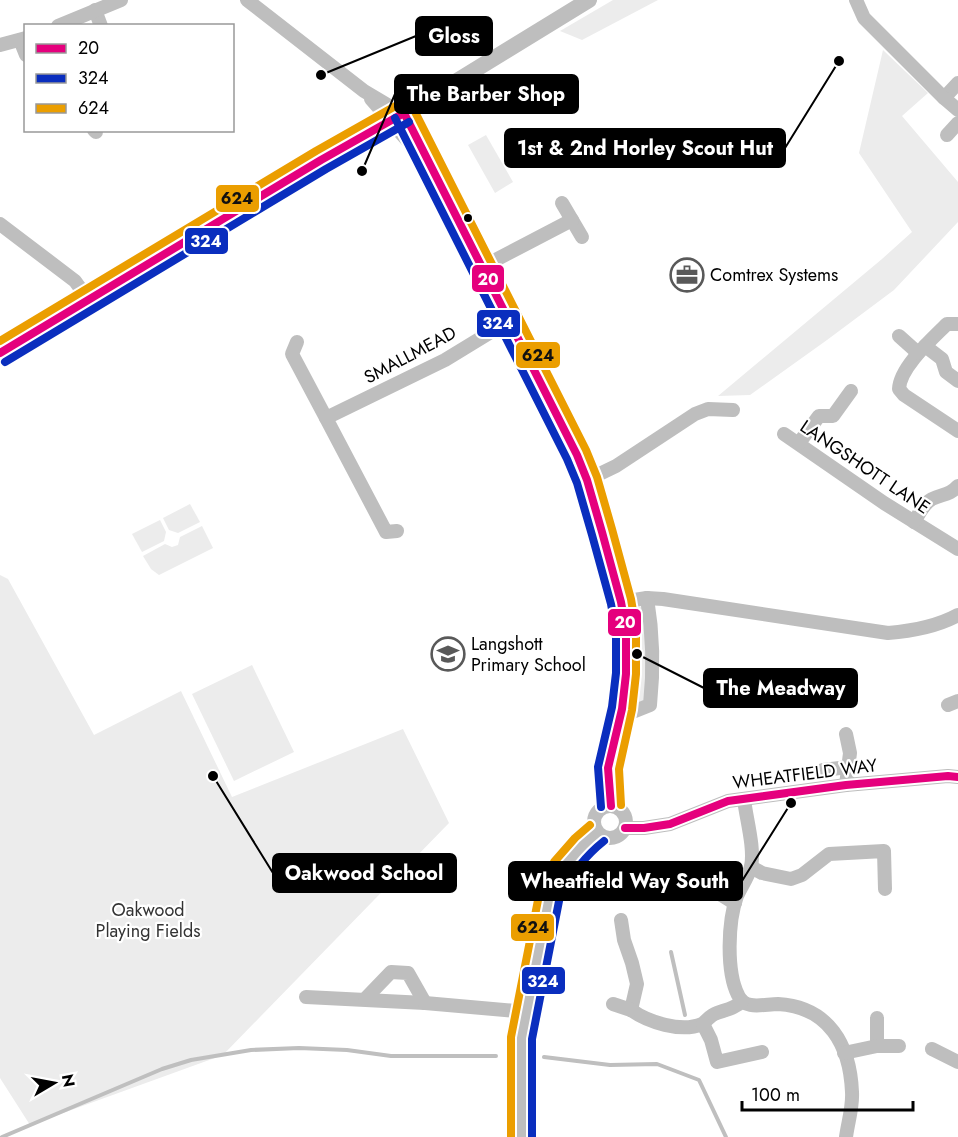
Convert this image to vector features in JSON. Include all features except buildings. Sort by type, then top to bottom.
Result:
[{"type":"main road","points":[[0,353],[589,0]]},
{"type":"street","points":[[63,24],[121,0]]},
{"type":"street","points":[[247,0],[364,91],[396,111],[397,117],[427,161],[577,455],[587,480],[621,602],[627,642],[622,709],[609,759],[611,806]]},
{"type":"street","points":[[856,0],[864,18],[958,110]]},
{"type":"street","points":[[95,10],[100,24]]},
{"type":"street","points":[[0,45],[23,39]]},
{"type":"street","points":[[944,98],[958,83]]},
{"type":"street","points":[[947,135],[958,123]]},
{"type":"street","points":[[562,203],[582,237]]},
{"type":"street","points":[[482,267],[572,220]]},
{"type":"street","points":[[0,224],[75,281],[88,299]]},
{"type":"street","name":"SMALLMEAD","points":[[326,418],[445,360],[509,321]]},
{"type":"street","points":[[958,324],[947,324],[922,349],[899,383],[899,389],[904,395],[958,431]]},
{"type":"street","points":[[899,336],[942,359],[946,372],[958,381]]},
{"type":"street","points":[[294,348],[326,418],[391,531]]},
{"type":"street","points":[[799,443],[819,416],[833,416],[851,392]]},
{"type":"street","points":[[587,480],[616,466],[695,414],[708,409],[733,410]]},
{"type":"street","name":"LANGSHOTT LANE","points":[[784,434],[884,503],[958,549]]},
{"type":"street","points":[[914,522],[926,503],[952,493],[958,486]]},
{"type":"street","points":[[621,602],[647,598],[888,633],[922,629],[958,615]]},
{"type":"street","points":[[622,709],[635,711],[650,705],[653,630],[647,598]]},
{"type":"street","points":[[846,734],[850,753],[846,784]]},
{"type":"street","points":[[823,770],[848,767]]},
{"type":"street","name":"WHEATFIELD WAY","points":[[625,828],[651,828],[670,824],[728,801],[846,784],[958,777]]},
{"type":"street","points":[[744,799],[751,867],[731,915],[731,959],[737,993],[748,1005],[779,1004],[796,1007],[821,1017],[841,1042],[852,1092],[846,1137]]},
{"type":"street","points":[[605,806],[611,806],[617,807],[625,816],[625,828],[618,836],[605,838],[597,833],[593,823],[596,812],[605,806]]},
{"type":"street","points":[[522,1137],[521,1038],[550,893],[562,868],[582,845],[597,833]]},
{"type":"street","points":[[751,867],[762,873],[791,879],[802,876],[828,854],[884,851],[885,889]]},
{"type":"street","points":[[671,894],[682,885],[694,883],[735,903]]},
{"type":"street","points":[[621,920],[618,941],[632,963],[637,984],[631,1010]]},
{"type":"street","points":[[365,999],[391,972],[408,973],[425,1003]]},
{"type":"street","points":[[306,997],[425,1003],[527,1012]]},
{"type":"street","points":[[613,1004],[631,1010],[643,1018],[670,1026],[687,1026],[703,1023],[712,1014],[739,1005],[742,1001]]},
{"type":"street","points":[[877,1018],[877,1046]]},
{"type":"street","points":[[703,1023],[717,1062],[762,1052]]},
{"type":"street","points":[[844,1053],[877,1046],[899,1046]]},
{"type":"street","points":[[932,1049],[958,1062]]},
{"type":"green space","points":[[613,0],[658,0],[582,40],[560,31]]},
{"type":"green space","points":[[883,50],[928,93],[902,116],[958,182],[958,222],[894,290],[827,340],[750,395],[718,396],[912,232],[859,153]]},
{"type":"green space","points":[[486,135],[513,182],[495,193],[468,145]]},
{"type":"green space","points":[[190,504],[200,522],[178,533],[169,530],[163,518]]},
{"type":"green space","points":[[160,520],[166,532],[164,541],[142,552],[132,534]]},
{"type":"green space","points":[[202,526],[213,548],[159,575],[151,569],[143,556],[165,544],[172,547],[178,545],[180,537]]},
{"type":"green space","name":"Oakwood Playing Fields","points":[[0,575],[8,579],[94,735],[181,691],[232,797],[403,729],[449,823],[223,1055],[30,1125],[0,1078]]},
{"type":"green space","points":[[642,607],[646,630],[646,702],[634,704],[632,701],[636,652],[631,608]]},
{"type":"green space","points":[[252,665],[294,752],[234,781],[192,694]]},
{"type":"waterway","points":[[671,952],[685,1015]]},
{"type":"waterway","points":[[2,1137],[162,1069],[191,1060],[251,1050],[299,1048],[347,1050],[391,1056],[496,1056]]},
{"type":"waterway","points":[[544,1057],[610,1065],[657,1064],[699,1080],[726,1137]]},
{"type":"transit line","name":"624","points":[[0,341],[316,151],[399,104]]},
{"type":"transit line","name":"624","points":[[413,108],[586,450],[597,477],[631,599],[636,629],[636,674],[632,710],[619,769],[621,805]]},
{"type":"transit line","name":"20","points":[[404,113],[577,455],[587,480],[621,602],[626,630],[626,674],[622,709],[608,768],[611,806]]},
{"type":"transit line","name":"20","points":[[0,353],[321,160],[404,113]]},
{"type":"transit line","name":"324","points":[[395,118],[577,483],[611,604],[616,631],[616,673],[612,707],[598,767],[601,807]]},
{"type":"transit line","name":"324","points":[[5,362],[326,169],[409,122]]},
{"type":"transit line","name":"20","points":[[625,828],[670,824],[728,801],[846,785],[958,777]]},
{"type":"transit line","name":"624","points":[[511,1137],[511,1037],[540,890],[554,862],[590,825]]},
{"type":"transit line","name":"324","points":[[532,1137],[532,1039],[560,896],[579,866],[604,841]]},
{"type":"place","name":"1st & 2nd Horley Scout Hut","points":[[839,61]]},
{"type":"place","name":"Gloss","points":[[321,75]]},
{"type":"place","name":"The Barber Shop","points":[[362,171]]},
{"type":"place","name":"Comtrex Systems","points":[[687,275]]},
{"type":"place","name":"Langshott Primary School","points":[[448,654]]},
{"type":"place","name":"The Meadway","points":[[637,654]]},
{"type":"place","name":"Oakwood School","points":[[213,776]]},
{"type":"place","name":"Wheatfield Way South","points":[[791,803]]}]
